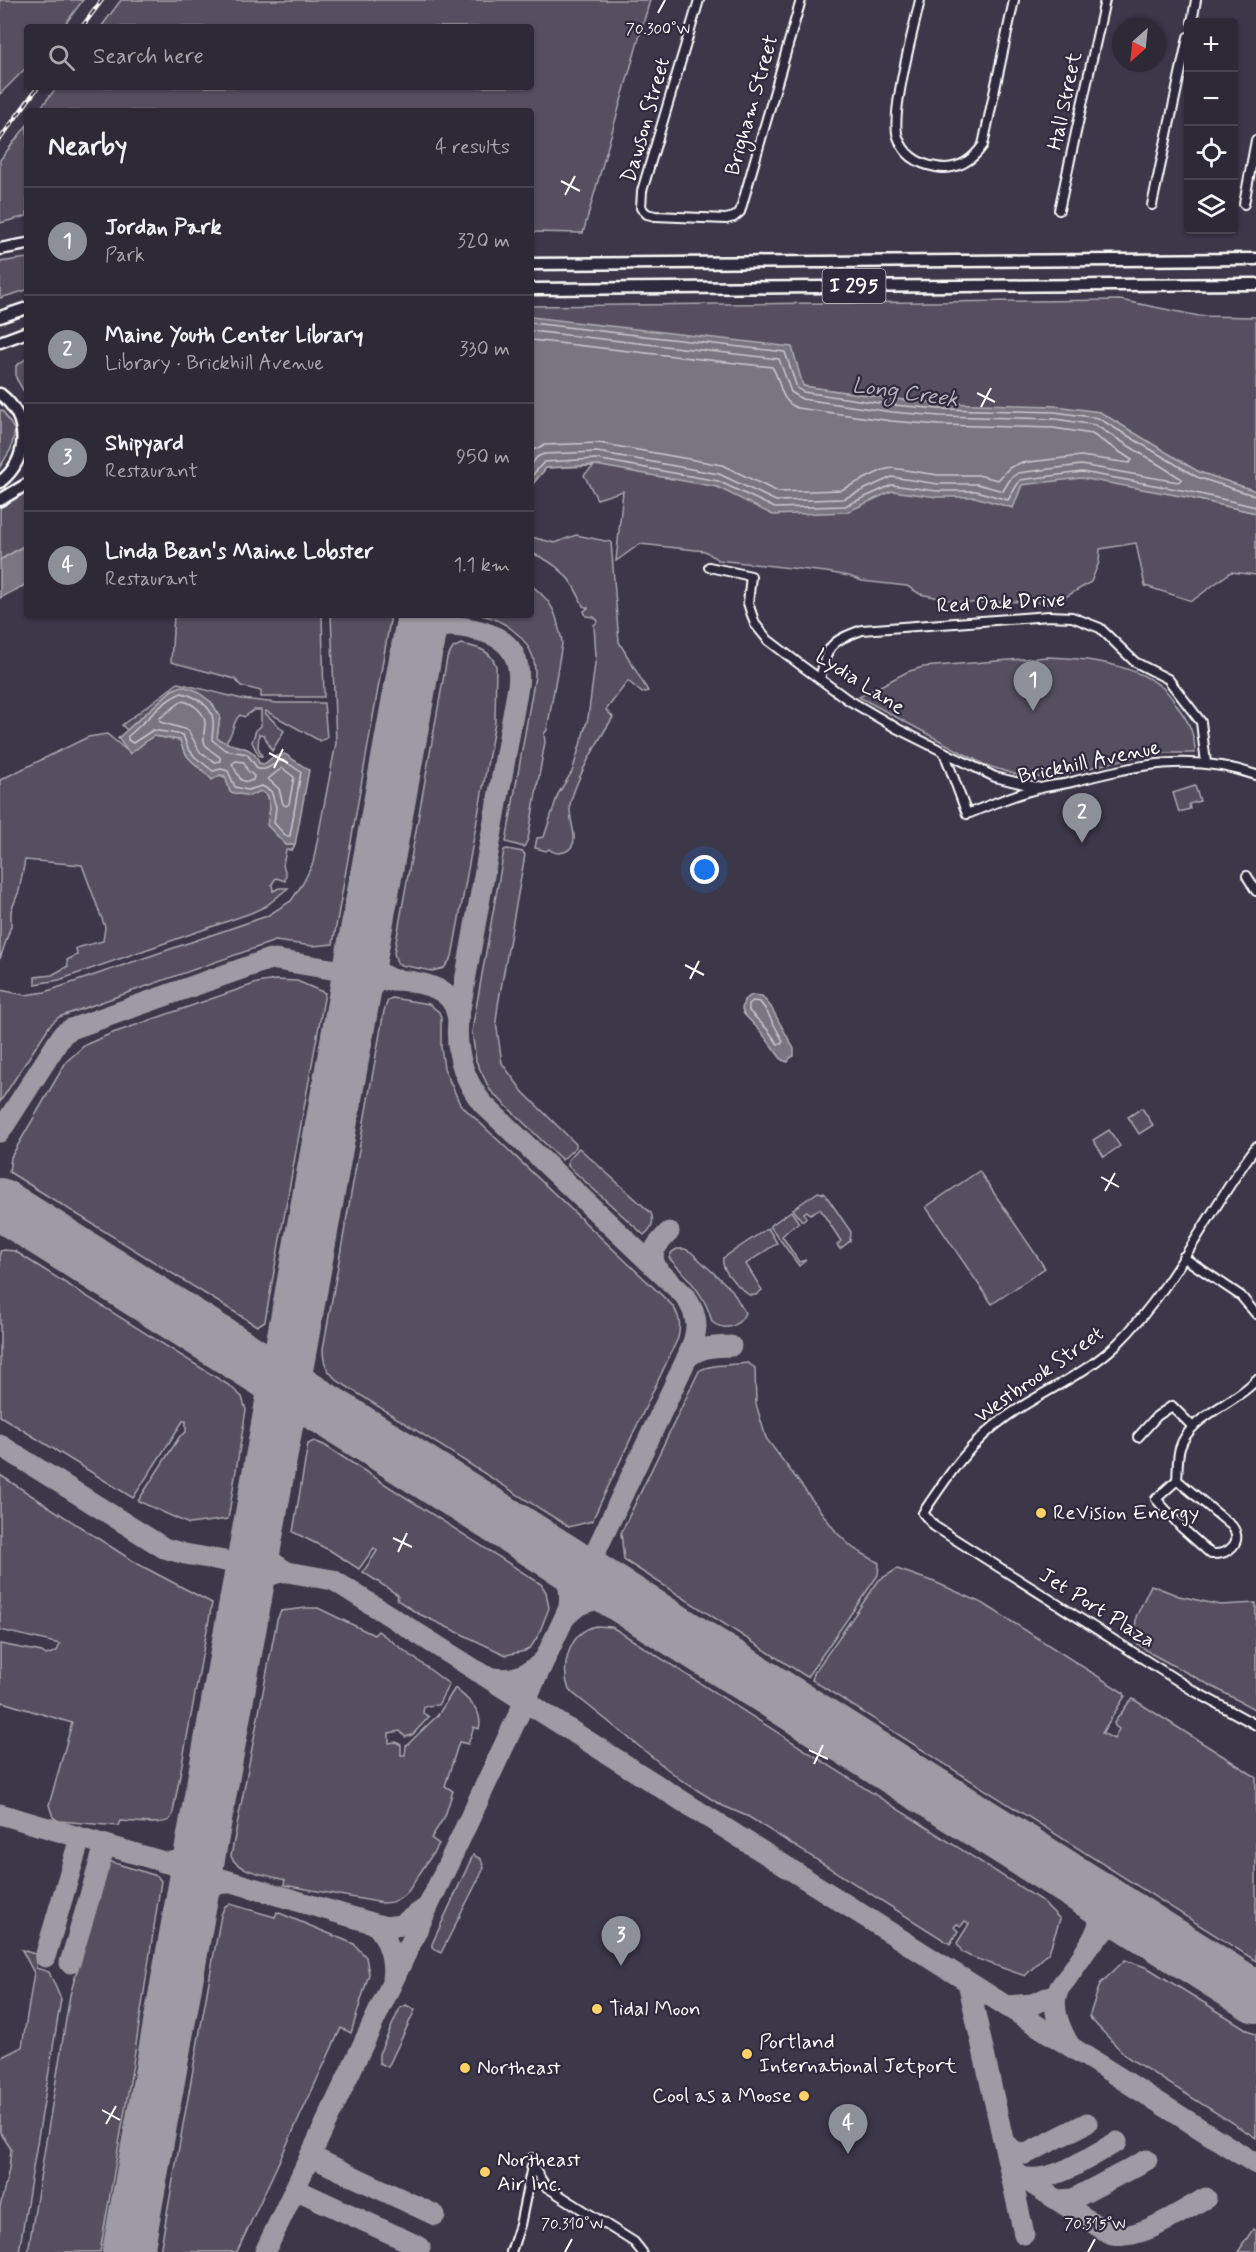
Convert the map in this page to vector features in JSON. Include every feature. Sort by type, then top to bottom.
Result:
[{"type":"highway","points":[[0,249],[24,245]]},
{"type":"highway","points":[[1105,259],[1256,252]]},
{"type":"highway","name":"I 295","points":[[534,262],[1256,259]]},
{"type":"highway","name":"I 295","points":[[534,289],[1256,284]]},
{"type":"highway","points":[[0,317],[24,309]]},
{"type":"highway","points":[[0,342],[24,333]]},
{"type":"highway","points":[[0,394],[17,413],[23,435],[22,449],[17,464],[0,482]]},
{"type":"highway","points":[[0,500],[24,485]]},
{"type":"street","name":"Dawson Street","points":[[699,0],[642,190],[641,208],[647,214],[698,219],[734,218]]},
{"type":"street","name":"Brigham Street","points":[[734,218],[740,212],[801,0]]},
{"type":"street","points":[[920,0],[897,109],[897,135],[904,150],[914,160],[927,166],[942,168],[964,163],[978,153],[987,136],[1014,0]]},
{"type":"street","name":"Hall Street","points":[[1059,210],[1105,0]]},
{"type":"street","points":[[1193,18],[1197,0]]},
{"type":"street","points":[[1152,205],[1184,56]]},
{"type":"street","points":[[1244,204],[1256,140]]},
{"type":"street","name":"Lydia Lane","points":[[709,567],[751,576],[748,603],[755,624],[768,640],[847,699],[898,729],[995,777],[1040,788]]},
{"type":"street","name":"Red Oak Drive","points":[[820,679],[825,657],[834,642],[862,630],[1049,616],[1072,617],[1100,628],[1135,662],[1168,679],[1201,722],[1206,763]]},
{"type":"street","name":"Brickhill Avenue","points":[[944,752],[968,814],[1040,788],[1158,762],[1206,763],[1256,775]]},
{"type":"street","points":[[1247,876],[1256,891]]},
{"type":"street","name":"Westbrook Street","points":[[923,1513],[962,1457],[981,1437],[1008,1415],[1084,1369],[1114,1347],[1139,1322],[1256,1147]]},
{"type":"street","points":[[1183,1257],[1241,1296],[1256,1314]]},
{"type":"street","points":[[1177,1480],[1232,1526],[1236,1531],[1237,1539],[1233,1547],[1226,1552],[1212,1554],[1156,1499],[1177,1480],[1180,1447],[1193,1427],[1254,1386]]},
{"type":"street","points":[[1138,1437],[1164,1410],[1172,1406],[1193,1427]]},
{"type":"street","name":"Jet Port Plaza","points":[[923,1513],[934,1526],[1194,1691],[1256,1725]]},
{"type":"street","points":[[511,2252],[530,2182],[532,2158],[534,2168],[545,2186],[634,2242],[642,2252]]},
{"type":"shaded area","points":[[0,0],[83,0],[65,24],[24,24],[24,70],[0,94]]},
{"type":"shaded area","points":[[121,0],[650,0],[583,233],[534,232],[534,108],[40,108],[55,90],[534,90],[534,24],[103,24]]},
{"type":"shaded area","points":[[24,129],[24,217],[0,223],[0,160]]},
{"type":"shaded area","points":[[24,258],[24,291],[0,298],[0,262]]},
{"type":"shaded area","points":[[1120,300],[1199,316],[1256,317],[1256,491],[1199,472],[1159,449],[941,403],[893,399],[803,386],[534,389],[534,306]]},
{"type":"shaded area","points":[[24,360],[24,392],[16,378],[16,366]]},
{"type":"shaded area","points":[[690,395],[1186,497],[1256,513],[1256,575],[1231,572],[1192,601],[1145,586],[1136,543],[1100,549],[1099,562],[1091,582],[1052,605],[1030,601],[964,603],[920,594],[907,586],[862,581],[826,572],[718,560],[705,551],[640,544],[616,561],[623,491],[597,499],[584,475],[594,466],[546,468],[534,482],[534,413]]},
{"type":"shaded area","points":[[0,410],[3,411],[15,431],[11,449],[0,467]]},
{"type":"shaded area","points":[[24,491],[24,546],[0,560],[0,508]]},
{"type":"shaded area","points":[[576,535],[611,542],[619,642],[648,691],[642,693],[628,681],[606,710],[613,717],[584,768],[571,800],[570,813],[574,842],[567,851],[558,853],[549,849],[546,851],[535,848],[537,838],[544,837],[558,794],[572,772],[588,718],[596,656],[594,625],[598,621],[594,617],[586,616],[584,611],[588,608],[583,606],[563,573],[534,554],[534,538],[555,543]]},
{"type":"shaded area","points":[[534,588],[552,607],[562,638],[528,839],[524,847],[506,842],[535,676],[534,661],[519,635],[492,618],[534,618]]},
{"type":"shaded area","points":[[174,618],[322,618],[324,697],[261,697],[261,691],[241,686],[235,679],[171,662]]},
{"type":"shaded area","points":[[331,618],[390,618],[333,944],[313,946],[275,941],[59,1017],[50,1025],[0,1102],[0,990],[25,995],[45,992],[267,916],[291,901],[313,863],[336,743]]},
{"type":"shaded area","points":[[461,644],[487,653],[496,666],[495,722],[452,957],[444,968],[432,971],[401,965],[397,963],[394,953],[447,658],[453,648]]},
{"type":"shaded area","points":[[1048,657],[1108,664],[1138,673],[1151,680],[1168,693],[1187,720],[1193,735],[1195,753],[1138,756],[1048,778],[1021,776],[985,765],[859,697],[907,672],[923,667]]},
{"type":"shaded area","points":[[178,683],[242,699],[277,703],[324,703],[327,738],[320,741],[266,711],[265,713],[284,731],[272,751],[264,735],[259,734],[258,747],[262,756],[259,756],[252,742],[256,730],[261,726],[261,710],[254,710],[244,717],[240,715],[237,718],[227,745],[217,738],[220,716],[211,702],[182,687],[172,690],[127,730],[122,725]]},
{"type":"shaded area","points":[[107,734],[130,753],[153,736],[180,740],[196,766],[212,779],[220,775],[256,793],[261,791],[268,796],[270,808],[286,845],[295,845],[292,850],[286,850],[283,865],[286,874],[285,881],[276,878],[272,884],[273,891],[288,888],[266,906],[251,913],[59,980],[35,984],[35,977],[52,975],[68,966],[67,960],[77,955],[76,948],[103,941],[105,927],[82,865],[25,860],[19,891],[11,911],[11,926],[0,959],[0,780],[88,737]]},
{"type":"shaded area","points":[[1195,786],[1200,801],[1189,804],[1190,809],[1179,812],[1173,793]]},
{"type":"shaded area","points":[[504,850],[523,852],[525,855],[496,1022],[502,1063],[523,1092],[576,1144],[576,1147],[562,1160],[490,1090],[476,1061],[472,1031]]},
{"type":"shaded area","points":[[275,980],[297,981],[325,993],[265,1321],[257,1326],[9,1172],[11,1157],[66,1062],[85,1045],[110,1034],[257,983]]},
{"type":"shaded area","points":[[392,998],[429,1004],[439,1012],[444,1068],[460,1104],[672,1305],[677,1313],[680,1325],[678,1338],[592,1521],[569,1527],[338,1381],[325,1363],[323,1349],[384,1011],[388,1000]]},
{"type":"shaded area","points":[[1142,1108],[1153,1125],[1139,1134],[1128,1117]]},
{"type":"shaded area","points":[[1109,1130],[1120,1146],[1104,1157],[1093,1140]]},
{"type":"shaded area","points":[[579,1148],[651,1213],[652,1225],[644,1235],[568,1166],[568,1160]]},
{"type":"shaded area","points":[[979,1171],[1045,1268],[992,1304],[926,1207]]},
{"type":"shaded area","points":[[818,1192],[825,1194],[851,1232],[850,1241],[840,1249],[837,1245],[841,1241],[820,1209],[810,1214],[807,1211],[804,1213],[806,1218],[802,1221],[793,1209]]},
{"type":"shaded area","points":[[791,1211],[799,1223],[782,1236],[799,1262],[806,1260],[799,1266],[770,1226]]},
{"type":"shaded area","points":[[768,1228],[777,1243],[746,1264],[762,1290],[756,1295],[749,1295],[727,1273],[723,1258]]},
{"type":"shaded area","points":[[677,1249],[691,1252],[732,1290],[745,1313],[739,1322],[722,1327],[712,1322],[701,1295],[669,1258]]},
{"type":"shaded area","points":[[0,1251],[15,1251],[230,1386],[242,1397],[246,1410],[228,1519],[189,1524],[138,1501],[180,1436],[186,1432],[186,1421],[183,1421],[133,1498],[0,1416]]},
{"type":"shaded area","points":[[748,1363],[755,1368],[756,1404],[766,1438],[837,1533],[853,1548],[879,1563],[878,1575],[807,1677],[624,1560],[621,1533],[699,1371],[715,1366]]},
{"type":"shaded area","points":[[314,1441],[324,1445],[541,1584],[546,1592],[549,1608],[531,1647],[525,1651],[506,1655],[417,1613],[397,1600],[398,1595],[363,1572],[377,1551],[374,1548],[359,1569],[331,1551],[293,1532],[308,1444]]},
{"type":"shaded area","points":[[0,1475],[136,1563],[212,1603],[173,1813],[165,1822],[120,1821],[118,1826],[59,1821],[53,1817],[49,1805],[72,1723],[2,1702],[0,1707],[0,1644],[42,1652],[46,1655],[57,1651],[60,1644],[0,1630]]},
{"type":"shaded area","points":[[897,1569],[937,1583],[984,1604],[1124,1693],[1125,1696],[1102,1733],[1114,1739],[1119,1729],[1114,1723],[1133,1699],[1256,1777],[1256,1961],[812,1680],[814,1673],[879,1580]]},
{"type":"shaded area","points":[[1151,1585],[1179,1596],[1220,1605],[1256,1603],[1256,1710],[1152,1654],[1135,1642],[1136,1617]]},
{"type":"shaded area","points":[[318,1608],[374,1635],[378,1631],[449,1684],[438,1705],[424,1706],[423,1713],[429,1717],[412,1735],[405,1737],[400,1731],[389,1733],[389,1743],[396,1742],[401,1745],[401,1755],[405,1755],[406,1746],[438,1715],[455,1688],[469,1701],[479,1716],[479,1729],[474,1727],[468,1744],[459,1742],[445,1786],[453,1791],[445,1816],[431,1838],[439,1844],[407,1893],[393,1902],[383,1903],[284,1885],[285,1880],[239,1866],[231,1856],[277,1620],[281,1611]]},
{"type":"shaded area","points":[[596,1626],[612,1627],[1042,1901],[1060,1919],[1049,1952],[1025,1976],[969,1956],[962,1952],[957,1943],[969,1924],[965,1921],[961,1926],[957,1924],[954,1927],[958,1931],[950,1944],[749,1817],[721,1805],[681,1780],[569,1690],[566,1681],[566,1661],[569,1651],[579,1635]]},
{"type":"shaded area","points":[[473,1855],[481,1859],[484,1868],[441,1953],[432,1947],[432,1944]]},
{"type":"shaded area","points":[[108,1861],[157,1876],[161,1881],[133,2064],[100,2252],[28,2252],[70,1995]]},
{"type":"shaded area","points":[[230,1904],[275,1917],[277,1912],[354,1944],[366,1957],[369,1974],[351,2033],[341,2028],[237,2252],[160,2252],[221,1915],[225,1906]]},
{"type":"shaded area","points":[[22,1950],[35,1954],[36,1968],[49,1972],[61,1999],[19,2252],[0,2252],[0,2207],[11,2149],[0,2132],[0,2058],[22,2047],[34,1973]]},
{"type":"shaded area","points":[[1125,1960],[1148,1968],[1256,2035],[1256,2138],[1127,2057],[1089,2017],[1100,1984]]},
{"type":"shaded area","points":[[406,2005],[415,2010],[388,2067],[379,2063],[379,2054],[400,2008]]},
{"type":"shaded area","points":[[1253,2229],[1256,2231],[1256,2252],[1238,2252]]},
{"type":"water","points":[[534,317],[792,347],[803,386],[893,399],[941,403],[1056,406],[1100,412],[1199,472],[1256,491],[1256,513],[1186,497],[1081,478],[1022,485],[1013,508],[975,497],[937,497],[892,491],[847,512],[773,515],[717,487],[595,465],[546,468],[534,482]]},
{"type":"water","points":[[24,546],[24,586],[0,598],[0,560]]},
{"type":"water","points":[[182,686],[195,690],[211,702],[220,716],[217,738],[223,742],[247,749],[256,756],[259,763],[264,764],[273,757],[285,754],[309,770],[295,845],[286,845],[267,825],[270,808],[268,796],[261,791],[249,796],[230,792],[225,776],[220,775],[212,780],[185,753],[180,740],[153,736],[130,754],[118,738],[172,690]]},
{"type":"water","points":[[752,995],[762,996],[771,1007],[794,1049],[794,1056],[788,1062],[782,1060],[744,1014],[742,1009],[744,1000]]},
{"type":"taxiway","points":[[265,2252],[687,1358],[694,1341],[696,1326],[693,1311],[684,1295],[483,1104],[470,1085],[459,1054],[458,1020],[519,674],[517,662],[507,645],[490,634],[467,628],[455,626],[438,628],[426,637],[416,652]]},
{"type":"taxiway","points":[[364,942],[372,964],[389,978]]},
{"type":"taxiway","points":[[0,1132],[63,1034],[71,1029],[270,959],[392,979]]},
{"type":"taxiway","points":[[352,1010],[361,992],[370,984],[377,981],[398,980],[420,983],[440,990],[451,1000],[458,1019]]},
{"type":"taxiway","points":[[0,1203],[4,1207]]},
{"type":"taxiway","points":[[656,1267],[654,1252],[669,1232]]},
{"type":"taxiway","points":[[687,1358],[702,1349],[731,1346]]},
{"type":"taxiway","points":[[0,1445],[164,1548],[185,1554],[333,1580],[1256,2164]]},
{"type":"taxiway","points":[[259,1530],[266,1555],[273,1563],[286,1571]]},
{"type":"taxiway","points":[[549,1550],[566,1576],[569,1606]]},
{"type":"taxiway","points":[[247,1598],[262,1580],[283,1572]]},
{"type":"taxiway","points":[[566,1616],[582,1604],[599,1599],[617,1600],[636,1606]]},
{"type":"taxiway","points":[[485,1676],[501,1679],[517,1677],[538,1666],[544,1660]]},
{"type":"taxiway","points":[[0,1814],[386,1927],[401,1925],[426,1908]]},
{"type":"taxiway","points":[[163,1862],[183,1859],[196,1846],[203,1834]]},
{"type":"taxiway","points":[[45,1957],[80,1838]]},
{"type":"taxiway","points":[[70,1963],[105,1845]]},
{"type":"taxiway","points":[[188,1921],[202,1893],[213,1885],[230,1883]]},
{"type":"taxiway","points":[[1070,2046],[1058,2021],[1055,2007],[1059,1989],[1083,1955],[1100,1920],[1098,1905],[1085,1889]]},
{"type":"taxiway","points":[[1092,1943],[1116,1924],[1130,1923],[1147,1927]]},
{"type":"taxiway","points":[[376,1925],[390,1951],[393,1965],[392,1980]]},
{"type":"taxiway","points":[[968,1982],[1024,2234]]},
{"type":"taxiway","points":[[1006,2006],[1033,2004],[1056,1994]]},
{"type":"taxiway","points":[[1005,2144],[1017,2153],[1026,2154],[1087,2123]]},
{"type":"taxiway","points":[[1021,2177],[1045,2177],[1058,2173],[1117,2142]]},
{"type":"taxiway","points":[[310,2156],[435,2215]]},
{"type":"taxiway","points":[[1057,2200],[1073,2199],[1147,2160]]},
{"type":"taxiway","points":[[1009,2165],[1021,2177],[1107,2232],[1118,2235],[1144,2231],[1206,2198]]},
{"type":"taxiway","points":[[295,2189],[420,2247]]},
{"type":"runway","points":[[128,2252],[422,618]]},
{"type":"runway","points":[[0,1204],[1256,1997]]},
{"type":"railway","points":[[84,24],[102,0]]},
{"type":"railway","points":[[0,139],[36,90]]},
{"type":"place","name":"Jordan Park","points":[[1033,711]]},
{"type":"place","name":"Maine Youth Center Library","points":[[1082,843]]},
{"type":"place","name":"ReVision Energy","points":[[1041,1513]]},
{"type":"place","name":"Shipyard","points":[[621,1966]]},
{"type":"place","name":"Tidal Moon","points":[[597,2009]]},
{"type":"place","name":"Portland International Jetport","points":[[747,2054]]},
{"type":"place","name":"Northeast","points":[[465,2068]]},
{"type":"place","name":"Cool as a Moose","points":[[804,2096]]},
{"type":"place","name":"Linda Bean's Maine Lobster","points":[[848,2154]]},
{"type":"place","name":"Northeast Air Inc.","points":[[485,2172]]},
{"type":"water label","name":"Long Creek","points":[[905,393]]}]
